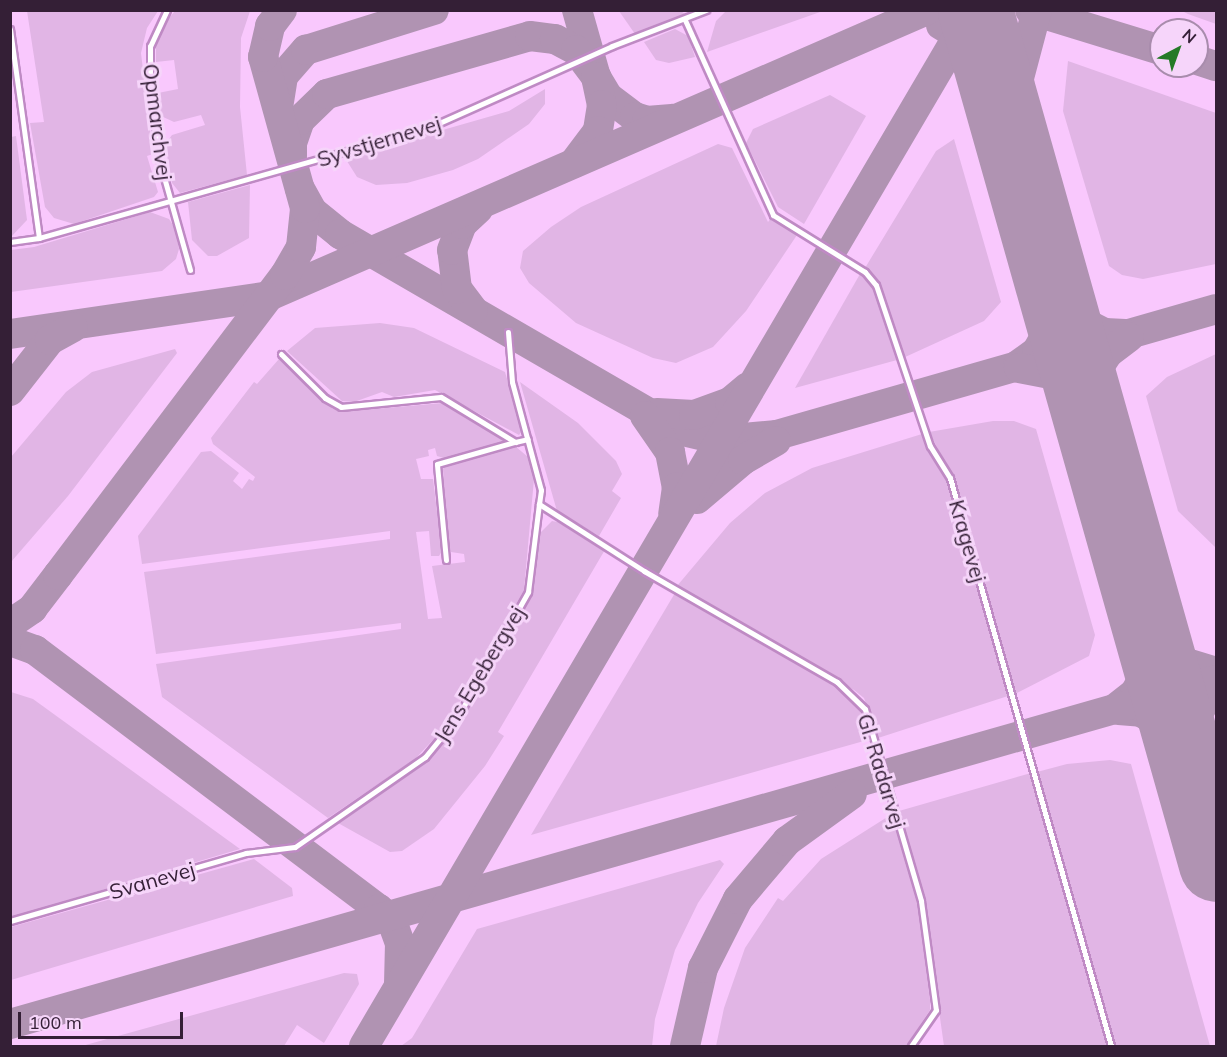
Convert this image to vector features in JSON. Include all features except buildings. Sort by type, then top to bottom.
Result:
[{"type":"lane","name":"Opmarchvej","points":[[167,10],[150,46],[150,86],[160,163],[190,270]]},
{"type":"lane","points":[[688,10],[694,16]]},
{"type":"lane","name":"Syvstjernevej","points":[[10,242],[39,238],[428,128],[612,46],[685,20],[706,10]]},
{"type":"lane","name":"Kragevej","points":[[685,20],[719,101],[773,214],[865,272],[876,285],[927,440],[950,477],[1111,1047]]},
{"type":"lane","points":[[10,29],[13,71],[39,238]]},
{"type":"lane","name":"Jens Egebergvej","points":[[295,847],[425,757],[447,732],[528,592],[540,490],[513,382],[508,332]]},
{"type":"lane","points":[[280,354],[325,398],[341,407],[441,397],[515,442]]},
{"type":"lane","points":[[446,560],[437,464],[528,439]]},
{"type":"lane","name":"Gl. Radarvej","points":[[539,504],[644,571],[837,682],[865,709],[921,901],[936,1010],[911,1047]]},
{"type":"lane","name":"Svanevej","points":[[10,921],[246,853],[295,847]]},
{"type":"shaded area","points":[[10,11],[1216,11],[1216,1046],[11,1046]]},
{"type":"shaded area","points":[[27,11],[158,11],[147,28],[141,53],[153,154],[147,156],[158,192],[154,197],[74,224],[54,218],[45,207],[30,123],[44,122]]},
{"type":"shaded area","points":[[175,11],[250,11],[241,38],[240,107],[247,175],[180,193],[172,183],[165,144],[172,135],[205,125],[201,115],[174,122],[161,116],[158,93],[178,89],[174,60],[156,62],[156,45],[163,25]]},
{"type":"shaded area","points":[[619,11],[681,11],[686,15],[635,34]]},
{"type":"shaded area","points":[[726,11],[823,11],[707,52],[716,21]]},
{"type":"shaded area","points":[[1182,11],[1216,11],[1216,24],[1209,22],[1209,18],[1199,18]]},
{"type":"shaded area","points":[[675,29],[688,36],[695,57],[669,63],[656,60],[644,42]]},
{"type":"shaded area","points":[[1068,61],[1216,113],[1216,264],[1143,279],[1122,275],[1109,266],[1063,111]]},
{"type":"shaded area","points":[[545,89],[545,104],[529,124],[478,159],[453,170],[407,183],[376,185],[357,177],[345,158],[509,111]]},
{"type":"shaded area","points":[[830,95],[866,116],[804,224],[778,207],[746,143],[753,129]]},
{"type":"shaded area","points":[[16,136],[27,220],[11,237],[11,137]]},
{"type":"shaded area","points":[[954,139],[1001,302],[984,321],[903,358],[878,281],[865,268],[936,151]]},
{"type":"shaded area","points":[[718,144],[732,148],[768,222],[771,218],[797,235],[746,311],[713,347],[676,363],[653,358],[576,323],[529,283],[520,268],[523,251],[551,227],[581,207]]},
{"type":"shaded area","points":[[250,185],[249,238],[217,256],[208,256],[192,240],[188,202]]},
{"type":"shaded area","points":[[150,212],[169,219],[175,228],[179,249],[176,259],[162,271],[11,292],[11,250],[34,247]]},
{"type":"shaded area","points":[[860,274],[872,283],[897,360],[795,388]]},
{"type":"shaded area","points":[[380,323],[414,328],[505,372],[522,431],[519,435],[435,390],[394,397],[382,392],[354,402],[342,401],[287,351],[315,328]]},
{"type":"shaded area","points":[[175,349],[177,353],[68,496],[11,562],[11,457],[66,392],[92,372]]},
{"type":"shaded area","points":[[1216,354],[1216,548],[1178,511],[1146,396],[1167,377]]},
{"type":"shaded area","points":[[279,359],[333,409],[351,411],[443,403],[509,442],[444,458],[437,456],[435,448],[428,450],[429,456],[416,459],[421,479],[433,479],[442,551],[439,556],[431,556],[429,531],[416,532],[428,619],[442,618],[432,566],[465,562],[464,554],[451,552],[448,547],[443,469],[446,465],[515,446],[528,457],[534,479],[524,590],[447,725],[415,759],[328,818],[162,697],[156,664],[401,629],[401,623],[156,654],[144,572],[390,539],[390,531],[142,564],[138,536],[201,452],[211,451],[239,473],[233,481],[242,489],[249,479],[253,481],[255,477],[213,444],[211,438],[254,382],[257,384]]},
{"type":"shaded area","points":[[520,382],[578,423],[616,461],[622,474],[612,491],[621,498],[599,536],[557,511]]},
{"type":"shaded area","points":[[993,421],[1014,421],[1036,429],[1095,635],[1089,656],[1015,694],[954,479],[929,432]]},
{"type":"shaded area","points":[[922,434],[931,457],[948,479],[1008,696],[878,738],[864,698],[854,690],[677,586],[730,523],[765,493],[812,468]]},
{"type":"shaded area","points":[[552,521],[563,523],[606,548],[498,732],[504,736],[485,766],[434,829],[402,851],[390,852],[338,823],[424,764],[445,742],[532,591],[541,532]]},
{"type":"shaded area","points":[[675,593],[839,688],[860,707],[871,739],[531,835]]},
{"type":"shaded area","points":[[11,692],[33,699],[240,849],[11,917]]},
{"type":"shaded area","points":[[1110,760],[1131,764],[1210,1046],[1114,1046],[1037,772],[1067,764]]},
{"type":"shaded area","points":[[1031,773],[1108,1046],[944,1046],[923,898],[899,811]]},
{"type":"shaded area","points":[[892,814],[917,899],[930,1000],[930,1010],[906,1046],[716,1046],[724,1008],[745,948],[778,898],[783,901],[821,859]]},
{"type":"shaded area","points":[[254,859],[292,888],[293,896],[11,980],[11,927]]},
{"type":"shaded area","points":[[720,860],[724,864],[698,903],[675,950],[655,1019],[652,1046],[401,1046],[412,1038],[477,929]]},
{"type":"shaded area","points":[[344,973],[357,974],[359,984],[324,1043],[297,1025],[284,1046],[82,1046]]},
{"type":"taxiway","points":[[10,624],[32,609],[285,275],[301,247],[305,208],[263,57],[270,26],[282,10]]},
{"type":"taxiway","points":[[278,108],[283,76],[306,50],[434,10]]},
{"type":"taxiway","points":[[577,10],[596,77],[608,97],[635,117],[647,121],[672,119]]},
{"type":"taxiway","points":[[10,334],[269,296],[927,10]]},
{"type":"taxiway","points":[[364,1046],[973,10]]},
{"type":"taxiway","points":[[1030,10],[1149,46]]},
{"type":"taxiway","points":[[1023,182],[1019,78],[1037,10]]},
{"type":"taxiway","points":[[941,25],[971,43],[991,70]]},
{"type":"taxiway","points":[[292,156],[292,143],[300,120],[327,94],[530,36],[555,39],[576,50],[596,77],[602,105],[598,131],[574,163]]},
{"type":"taxiway","points":[[1209,64],[1216,66]]},
{"type":"taxiway","points":[[300,189],[313,212],[340,234],[678,430],[721,440],[777,435],[1216,309]]},
{"type":"taxiway","points":[[473,310],[457,289],[452,250],[462,224],[478,209]]},
{"type":"taxiway","points":[[1051,280],[1077,319],[1105,333],[1125,334]]},
{"type":"taxiway","points":[[1018,365],[1037,351],[1052,321],[1051,282]]},
{"type":"taxiway","points":[[10,391],[50,340],[73,327]]},
{"type":"taxiway","points":[[1091,421],[1095,373],[1108,353],[1129,337]]},
{"type":"taxiway","points":[[1019,368],[1055,375],[1079,397],[1090,420]]},
{"type":"taxiway","points":[[657,413],[694,415],[730,402],[748,387]]},
{"type":"taxiway","points":[[645,416],[670,452],[677,487],[673,514]]},
{"type":"taxiway","points":[[697,499],[743,460],[776,441]]},
{"type":"taxiway","points":[[1117,707],[1135,693],[1151,663],[1142,598]]},
{"type":"taxiway","points":[[1150,617],[1166,646],[1187,663],[1216,672]]},
{"type":"taxiway","points":[[10,641],[35,650],[379,909],[393,924],[400,943],[399,985]]},
{"type":"taxiway","points":[[10,1024],[1216,680]]},
{"type":"taxiway","points":[[1188,764],[1193,726],[1202,706],[1216,690]]},
{"type":"taxiway","points":[[1119,710],[1141,712],[1168,728],[1188,764]]},
{"type":"taxiway","points":[[685,1046],[703,968],[738,899],[787,841],[852,794]]},
{"type":"runway","points":[[975,10],[1216,864]]}]
